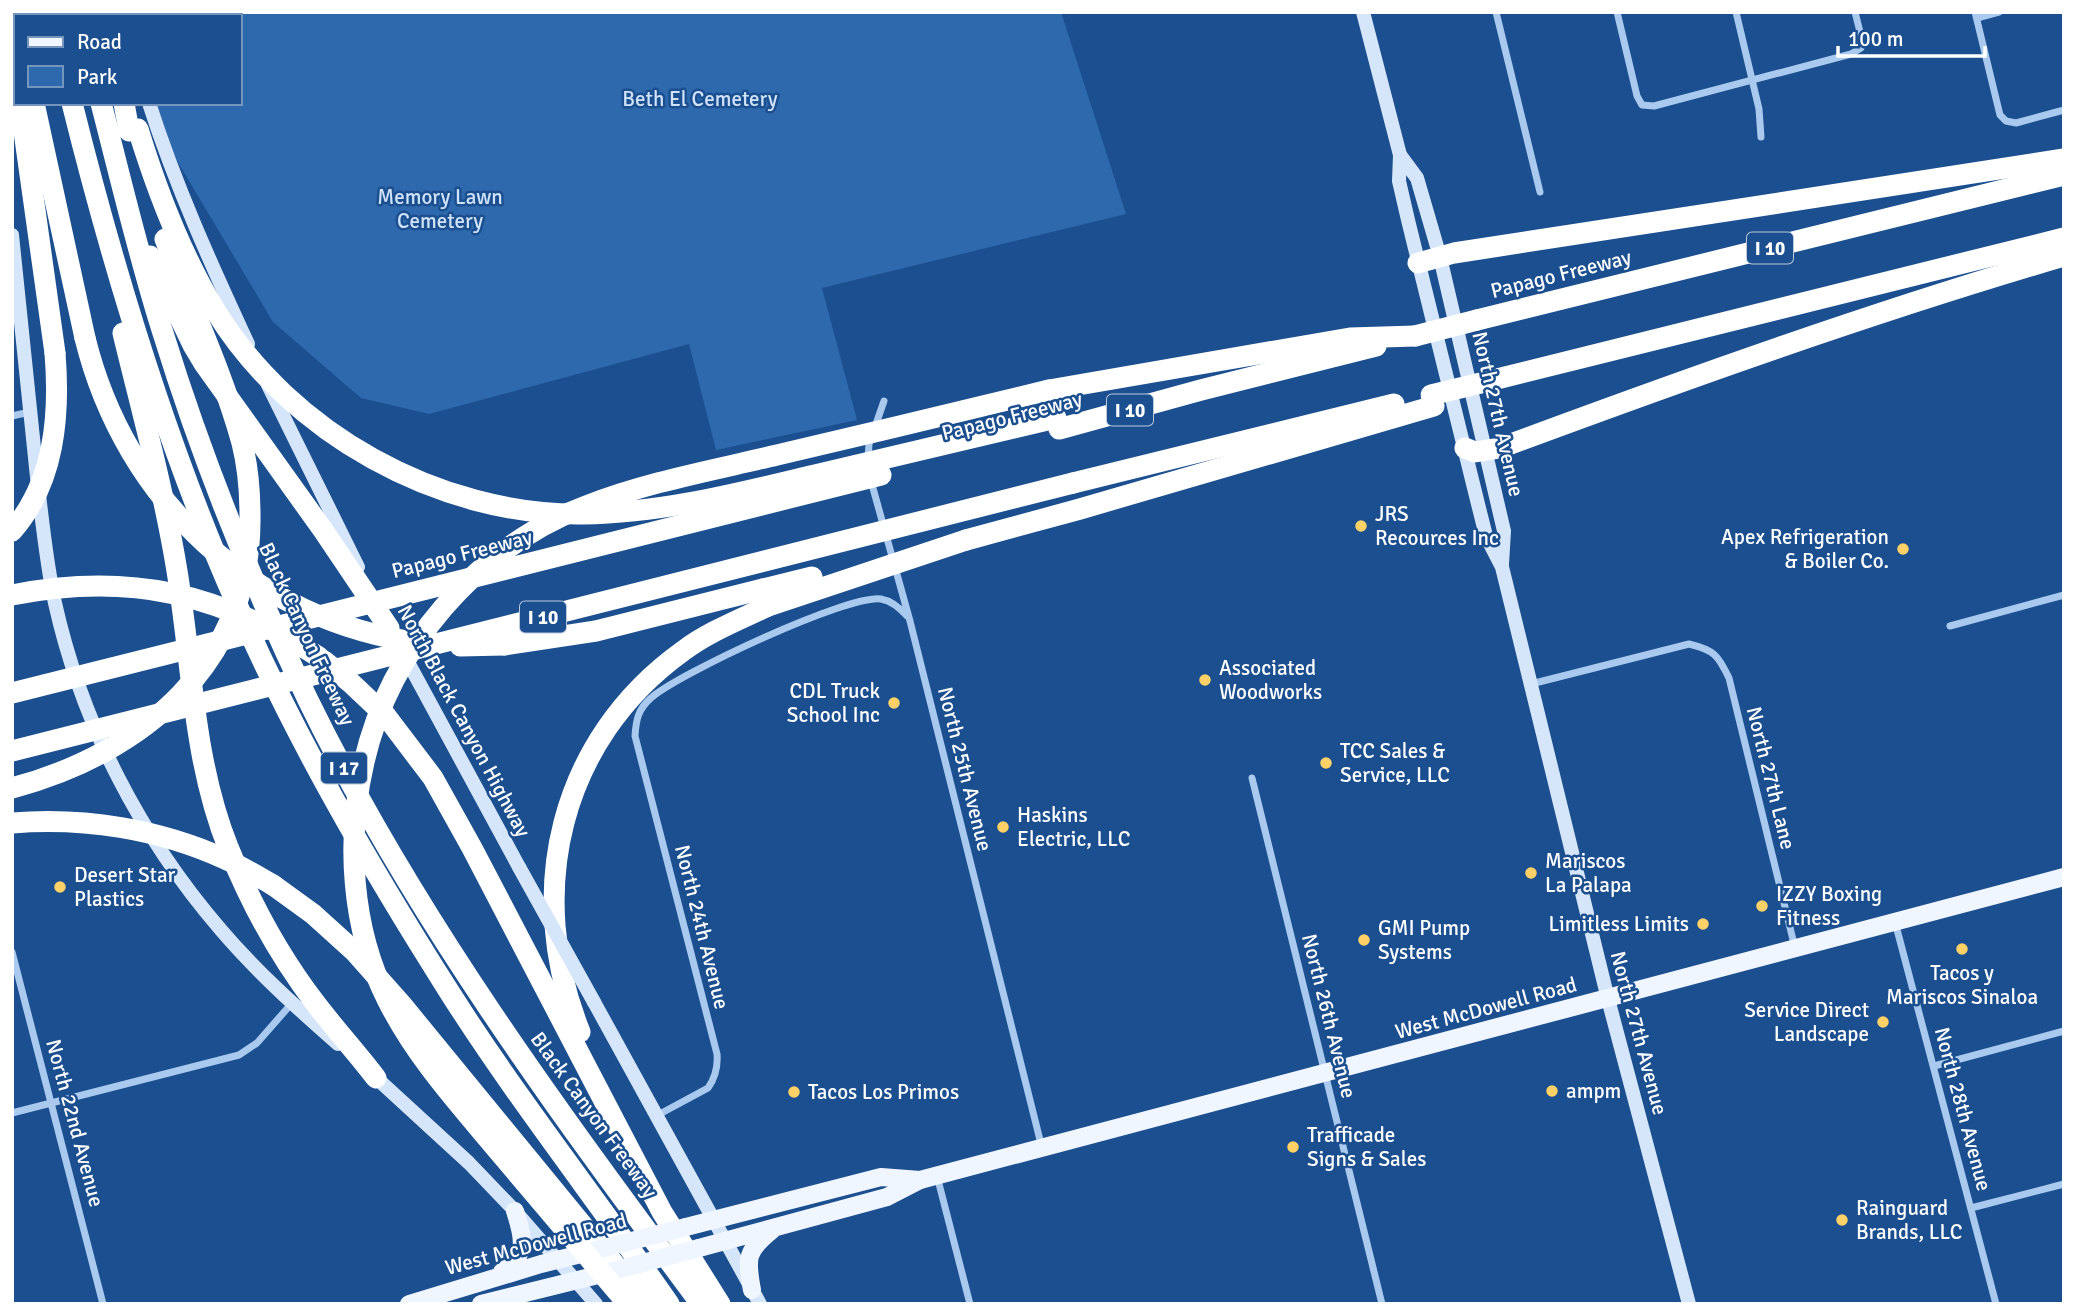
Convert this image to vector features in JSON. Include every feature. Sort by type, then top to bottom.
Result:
[{"type":"highway","points":[[12,531],[27,510],[49,459],[56,425],[58,396],[55,353],[20,105]]},
{"type":"highway","points":[[34,105],[85,338],[102,392],[135,460],[168,505],[228,564],[273,594],[325,619],[385,638],[448,646],[504,645],[596,631],[765,598],[1080,509],[1432,400]]},
{"type":"highway","name":"I 17","points":[[73,105],[89,170],[155,392],[192,496],[236,603],[289,713],[413,934],[498,1063],[670,1304]]},
{"type":"highway","name":"Black Canyon Freeway","points":[[102,105],[160,324],[217,489],[272,622],[322,727],[394,860],[468,979],[701,1304]]},
{"type":"highway","points":[[125,105],[188,259],[216,311],[248,355],[277,387],[311,418],[349,445],[391,469],[450,493],[483,503],[556,513],[639,510],[701,501],[1058,424]]},
{"type":"highway","points":[[12,788],[50,777],[95,758],[145,728],[176,702],[199,674],[221,638],[237,601],[247,562],[250,483],[242,444],[228,398],[148,194],[133,130],[130,105]]},
{"type":"highway","points":[[1419,263],[1440,257],[2064,159]]},
{"type":"highway","points":[[89,170],[104,258],[170,531],[203,756],[218,818],[247,890],[275,943],[314,1002],[376,1078]]},
{"type":"highway","name":"Papago Freeway","points":[[12,692],[1058,424],[2064,175]]},
{"type":"highway","points":[[128,208],[193,345],[389,628]]},
{"type":"highway","name":"I 10","points":[[12,751],[1073,483],[1432,400],[2064,239]]},
{"type":"highway","points":[[1476,450],[1822,333],[2064,256]]},
{"type":"highway","points":[[628,1304],[427,1063],[396,1016],[375,971],[365,937],[358,900],[354,827],[366,753],[389,691],[408,656],[433,620],[465,583],[498,555],[538,528],[583,506],[678,479],[1049,390],[1350,338],[1415,336]]},
{"type":"highway","points":[[12,595],[64,586],[92,585],[167,591],[198,599],[276,632],[319,657],[351,682],[386,716],[433,778],[662,1212],[720,1304]]},
{"type":"highway","points":[[609,1109],[565,988],[556,939],[554,890],[559,841],[572,794],[587,759],[606,727],[631,696],[685,649],[765,598]]},
{"type":"highway","points":[[12,823],[89,822],[183,843],[225,859],[273,885],[313,914],[355,952],[402,1005],[647,1304]]},
{"type":"highway","points":[[498,1063],[508,1067],[527,1091],[680,1304]]},
{"type":"main road","name":"North 27th Avenue","points":[[1363,12],[1400,155],[1399,181],[1419,263],[1476,450],[1504,531],[1502,567]]},
{"type":"main road","name":"North Black Canyon Highway","points":[[150,105],[169,166],[205,251],[260,369],[389,628],[756,1297]]},
{"type":"main road","name":"North 27th Avenue","points":[[1400,155],[1417,178],[1440,257],[1476,450],[1486,536],[1502,567],[1608,999],[1689,1304]]},
{"type":"main road","points":[[12,235],[45,542],[55,603],[85,702],[116,775],[158,847],[191,894],[222,931],[292,1003],[446,1141],[515,1211],[596,1304]]},
{"type":"main road","name":"West McDowell Road","points":[[481,1304],[887,1197],[929,1178],[2064,877]]},
{"type":"main road","name":"West McDowell Road","points":[[409,1304],[557,1260],[881,1177],[929,1178]]},
{"type":"main road","points":[[494,1278],[513,1265],[521,1254],[522,1236],[515,1211]]},
{"type":"main road","points":[[756,1297],[748,1265],[749,1254],[755,1244],[775,1227]]},
{"type":"street","points":[[1496,12],[1540,192]]},
{"type":"street","points":[[1617,12],[1637,96],[1642,106],[1654,106],[1851,54],[1861,48],[1855,12]]},
{"type":"street","points":[[1736,12],[1759,108],[1761,137]]},
{"type":"street","points":[[1999,12],[1976,15],[2000,115],[2006,121],[2016,123],[2064,110]]},
{"type":"street","name":"North 25th Avenue","points":[[884,401],[869,444],[867,468],[910,621],[1042,1148]]},
{"type":"street","points":[[12,416],[30,412]]},
{"type":"street","points":[[1950,625],[2064,595]]},
{"type":"street","name":"North 24th Avenue","points":[[656,1116],[708,1088],[718,1063],[635,736],[637,715],[649,699],[685,676],[757,641],[854,602],[882,599],[894,604],[910,621]]},
{"type":"street","name":"North 27th Lane","points":[[1531,684],[1689,644],[1704,648],[1719,657],[1729,678],[1795,949]]},
{"type":"street","name":"North 26th Avenue","points":[[1252,778],[1382,1304]]},
{"type":"street","name":"North 28th Avenue","points":[[1895,922],[1996,1304]]},
{"type":"street","name":"North 22nd Avenue","points":[[12,952],[103,1304]]},
{"type":"street","points":[[12,1113],[239,1055],[257,1043],[292,1003]]},
{"type":"street","points":[[1934,1066],[2064,1031]]},
{"type":"street","points":[[929,1178],[970,1304]]},
{"type":"street","points":[[1971,1208],[2064,1184]]},
{"type":"green space","name":"Memory Lawn Cemetery","points":[[1061,12],[1126,214],[822,288],[857,420],[716,450],[689,344],[429,414],[361,398],[273,322],[173,154],[157,105],[242,105],[242,14],[134,14]]},
{"type":"place","name":"JRS Recources Inc","points":[[1361,526]]},
{"type":"place","name":"Apex Refrigeration & Boiler Co.","points":[[1903,549]]},
{"type":"place","name":"Associated Woodworks","points":[[1205,680]]},
{"type":"place","name":"CDL Truck School Inc","points":[[894,703]]},
{"type":"place","name":"TCC Sales & Service, LLC","points":[[1326,763]]},
{"type":"place","name":"Haskins Electric, LLC","points":[[1003,827]]},
{"type":"place","name":"Mariscos La Palapa","points":[[1531,873]]},
{"type":"place","name":"Desert Star Plastics","points":[[60,887]]},
{"type":"place","name":"IZZY Boxing Fitness","points":[[1762,906]]},
{"type":"place","name":"Limitless Limits","points":[[1703,924]]},
{"type":"place","name":"GMI Pump Systems","points":[[1364,940]]},
{"type":"place","name":"Tacos y Mariscos Sinaloa","points":[[1962,949]]},
{"type":"place","name":"Service Direct Landscape","points":[[1883,1022]]},
{"type":"place","name":"ampm","points":[[1552,1091]]},
{"type":"place","name":"Tacos Los Primos","points":[[794,1092]]},
{"type":"place","name":"Trafficade Signs & Sales","points":[[1293,1147]]},
{"type":"place","name":"Rainguard Brands, LLC","points":[[1842,1220]]},
{"type":"park label","name":"Beth El Cemetery","points":[[700,99]]}]
